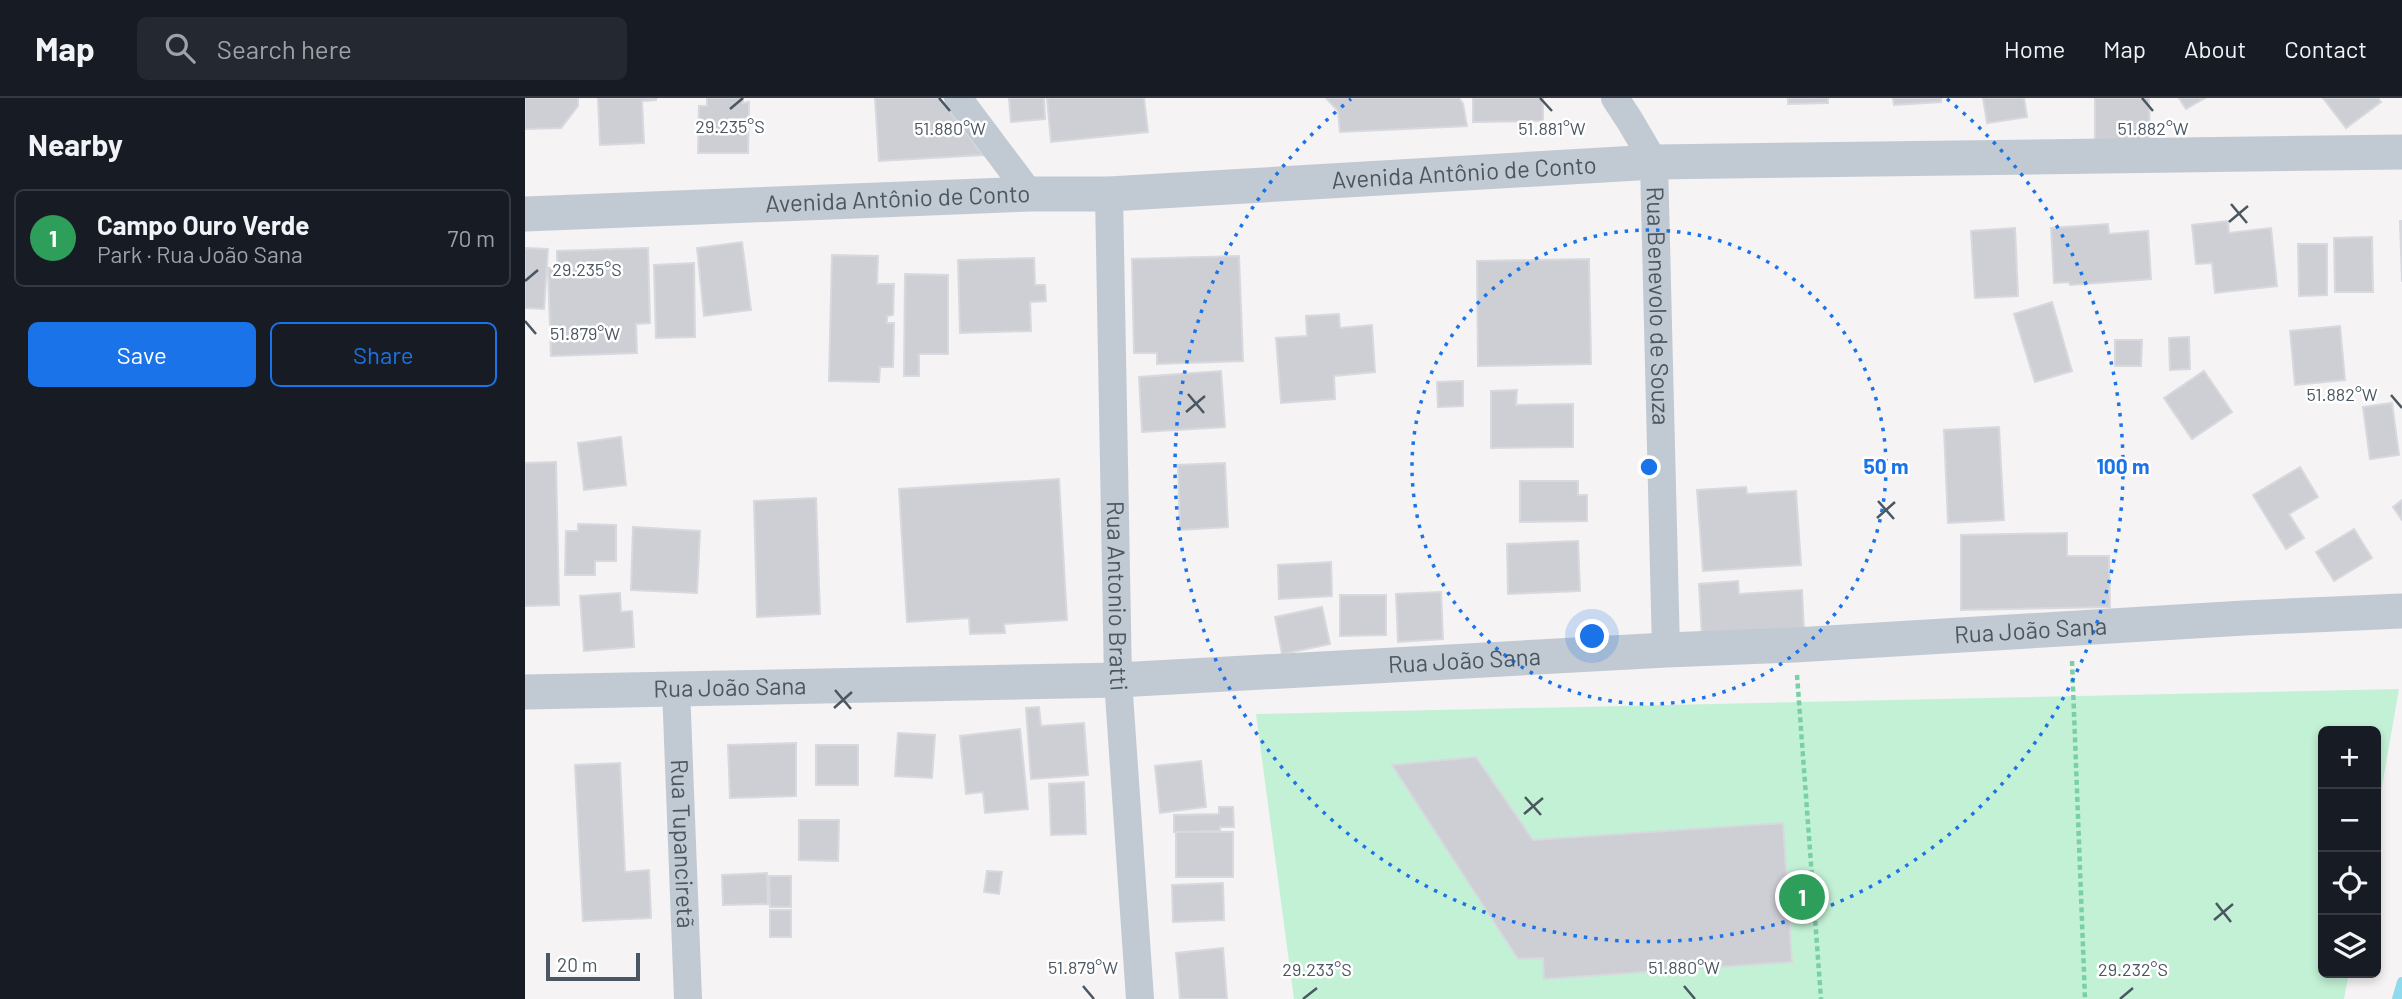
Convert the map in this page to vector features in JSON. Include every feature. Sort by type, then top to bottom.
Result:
[{"type":"street","points":[[958,98],[1030,194]]},
{"type":"street","name":"Rua Benevolo de Souza","points":[[1615,98],[1654,162],[1666,650]]},
{"type":"street","name":"Avenida Antônio de Conto","points":[[525,214],[1030,194],[1109,194],[1654,162],[2402,152]]},
{"type":"street","name":"Rua Antonio Bratti","points":[[1109,194],[1118,680],[1140,999]]},
{"type":"street","name":"Rua João Sana","points":[[525,692],[1118,680],[2402,611]]},
{"type":"street","name":"Rua Tupanciretã","points":[[675,688],[688,999]]},
{"type":"path","points":[[2071,630],[2085,999]]},
{"type":"path","points":[[1795,645],[1821,999]]},
{"type":"green space","points":[[2399,689],[2381,792],[2381,726],[2318,726],[2318,978],[2348,978],[2344,999],[1294,999],[1256,714]]},
{"type":"building","points":[[525,98],[578,98],[578,106],[561,128],[525,129]]},
{"type":"building","points":[[598,98],[656,98],[642,101],[644,143],[600,145]]},
{"type":"building","points":[[707,98],[743,98],[743,103],[749,102],[748,153],[698,153],[699,106],[707,106]]},
{"type":"building","points":[[875,98],[940,98],[983,155],[879,161]]},
{"type":"building","points":[[1009,98],[1044,98],[1045,119],[1011,122]]},
{"type":"building","points":[[1047,98],[1144,98],[1148,132],[1051,142]]},
{"type":"building","points":[[1326,98],[1459,98],[1463,104],[1467,126],[1340,132],[1338,111]]},
{"type":"building","points":[[1473,98],[1543,98],[1543,121],[1473,122]]},
{"type":"building","points":[[1788,98],[1828,98],[1828,103],[1788,104]]},
{"type":"building","points":[[1893,98],[1941,98],[1941,102],[1894,105]]},
{"type":"building","points":[[1983,98],[2024,98],[2027,117],[1987,123]]},
{"type":"building","points":[[2095,98],[2149,98],[2150,139],[2095,140]]},
{"type":"building","points":[[2179,98],[2205,98],[2186,109]]},
{"type":"building","points":[[2323,98],[2378,98],[2381,102],[2346,128]]},
{"type":"building","points":[[2228,221],[2229,233],[2271,228],[2277,286],[2215,293],[2212,263],[2196,264],[2192,225]]},
{"type":"building","points":[[2400,221],[2402,221],[2402,282]]},
{"type":"building","points":[[2108,224],[2109,234],[2148,231],[2151,279],[2070,285],[2069,282],[2054,283],[2051,228]]},
{"type":"building","points":[[2015,228],[2018,296],[1975,298],[1971,231]]},
{"type":"building","points":[[2372,237],[2373,292],[2335,292],[2334,238]]},
{"type":"building","points":[[742,242],[751,310],[704,316],[697,248]]},
{"type":"building","points":[[2298,244],[2327,244],[2327,295],[2299,296]]},
{"type":"building","points":[[525,248],[548,249],[544,309],[525,308]]},
{"type":"building","points":[[648,248],[650,323],[636,324],[637,353],[551,356],[548,268],[557,268],[557,251]]},
{"type":"building","points":[[832,255],[878,256],[877,284],[894,284],[893,315],[887,316],[887,323],[894,323],[893,367],[880,367],[879,382],[829,381]]},
{"type":"building","points":[[1239,256],[1243,361],[1157,364],[1157,353],[1134,353],[1132,259]]},
{"type":"building","points":[[1034,258],[1035,285],[1045,285],[1046,301],[1030,302],[1031,331],[960,333],[958,260]]},
{"type":"building","points":[[1589,259],[1591,364],[1478,366],[1477,261]]},
{"type":"building","points":[[694,263],[695,337],[656,338],[654,265]]},
{"type":"building","points":[[905,274],[948,275],[948,354],[919,354],[919,376],[904,376]]},
{"type":"building","points":[[2052,302],[2072,371],[2035,382],[2014,314]]},
{"type":"building","points":[[1339,314],[1340,328],[1372,325],[1375,372],[1334,376],[1335,399],[1281,403],[1276,338],[1307,336],[1306,316]]},
{"type":"building","points":[[2340,326],[2345,380],[2295,385],[2290,331]]},
{"type":"building","points":[[2189,337],[2190,369],[2170,370],[2169,338]]},
{"type":"building","points":[[2115,340],[2142,340],[2141,366],[2115,366]]},
{"type":"building","points":[[1221,371],[1225,427],[1142,432],[1139,377]]},
{"type":"building","points":[[2204,371],[2232,412],[2192,439],[2164,398]]},
{"type":"building","points":[[1463,381],[1463,406],[1438,407],[1437,382]]},
{"type":"building","points":[[1517,390],[1516,405],[1573,404],[1573,447],[1491,448],[1491,391]]},
{"type":"building","points":[[2392,403],[2399,455],[2370,459],[2363,407]]},
{"type":"building","points":[[1999,427],[2004,520],[1948,523],[1944,430]]},
{"type":"building","points":[[621,437],[626,485],[584,490],[578,443]]},
{"type":"building","points":[[556,462],[559,605],[525,606],[525,463]]},
{"type":"building","points":[[1225,463],[1228,527],[1180,530],[1178,465]]},
{"type":"building","points":[[2300,467],[2318,497],[2289,514],[2304,538],[2286,549],[2253,495]]},
{"type":"building","points":[[1059,479],[1067,620],[1004,624],[1005,633],[970,634],[969,618],[907,622],[899,489]]},
{"type":"building","points":[[1520,481],[1578,481],[1578,495],[1587,495],[1587,521],[1520,522]]},
{"type":"building","points":[[1746,487],[1747,494],[1796,491],[1801,565],[1703,571],[1697,490]]},
{"type":"building","points":[[816,498],[820,614],[757,617],[754,501]]},
{"type":"building","points":[[2402,500],[2402,520],[2393,507]]},
{"type":"building","points":[[578,524],[616,525],[616,561],[595,561],[595,575],[565,575],[566,531],[578,531]]},
{"type":"building","points":[[633,527],[700,531],[697,593],[631,590]]},
{"type":"building","points":[[2354,529],[2372,558],[2334,581],[2316,552]]},
{"type":"building","points":[[2067,533],[2067,556],[2109,556],[2110,607],[1961,610],[1961,535]]},
{"type":"building","points":[[1578,541],[1580,591],[1508,594],[1507,544]]},
{"type":"building","points":[[1331,562],[1332,596],[1279,599],[1278,565]]},
{"type":"building","points":[[1738,581],[1739,594],[1802,590],[1804,631],[1702,638],[1699,584]]},
{"type":"building","points":[[1441,592],[1443,639],[1398,642],[1396,594]]},
{"type":"building","points":[[620,593],[621,612],[632,611],[634,647],[584,651],[580,596]]},
{"type":"building","points":[[1340,595],[1386,595],[1386,635],[1340,636]]},
{"type":"building","points":[[1322,607],[1330,644],[1282,654],[1275,617]]},
{"type":"building","points":[[1039,707],[1041,726],[1084,723],[1088,775],[1031,779],[1026,708]]},
{"type":"building","points":[[1020,729],[1028,809],[985,813],[983,792],[966,794],[960,736]]},
{"type":"building","points":[[898,733],[935,735],[932,778],[895,776]]},
{"type":"building","points":[[796,743],[796,796],[730,798],[728,745]]},
{"type":"building","points":[[816,745],[858,745],[858,785],[816,785]]},
{"type":"building","points":[[1476,757],[1533,840],[1783,823],[1792,962],[1544,979],[1543,958],[1518,959],[1392,765]]},
{"type":"building","points":[[1201,761],[1206,807],[1160,813],[1155,766]]},
{"type":"building","points":[[620,763],[625,872],[649,870],[651,918],[583,921],[575,765]]},
{"type":"building","points":[[1084,782],[1086,834],[1051,835],[1049,784]]},
{"type":"building","points":[[1219,807],[1233,807],[1234,827],[1220,827],[1220,831],[1174,832],[1174,815],[1219,814]]},
{"type":"building","points":[[799,820],[839,820],[838,861],[799,860]]},
{"type":"building","points":[[1176,832],[1233,832],[1233,877],[1176,877]]},
{"type":"building","points":[[987,871],[1002,872],[999,894],[984,892]]},
{"type":"building","points":[[767,873],[768,904],[723,905],[722,875]]},
{"type":"building","points":[[769,876],[791,876],[791,907],[770,907]]},
{"type":"building","points":[[1223,883],[1224,920],[1173,922],[1172,885]]},
{"type":"building","points":[[770,910],[791,910],[791,937],[770,937]]},
{"type":"building","points":[[1223,948],[1227,999],[1180,999],[1176,953]]},
{"type":"waterway","points":[[2397,999],[2402,982]]},
{"type":"place","name":"Campo Ouro Verde","points":[[1802,897]]}]
